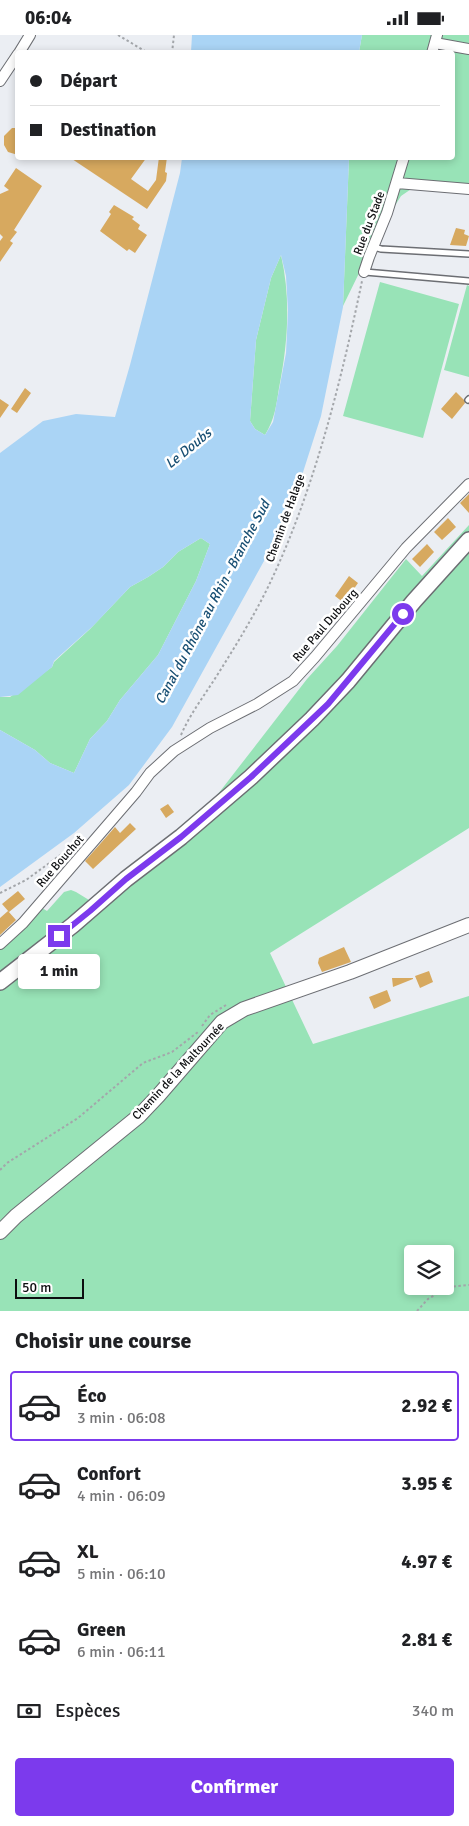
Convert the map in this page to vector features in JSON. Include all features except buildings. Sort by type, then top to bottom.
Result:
[{"type":"main road","points":[[0,982],[73,925],[126,879],[181,837],[264,765],[328,704],[414,601],[469,540]]},
{"type":"street","points":[[20,50],[30,35]]},
{"type":"street","points":[[434,43],[469,49]]},
{"type":"street","points":[[0,81],[15,58]]},
{"type":"street","name":"Rue du Stade","points":[[364,272],[397,183],[403,160]]},
{"type":"street","name":"Rue du Stade","points":[[397,183],[469,189]]},
{"type":"street","name":"Rue Paul Dubourg","points":[[136,792],[150,773],[174,751],[210,728],[257,704],[293,681],[406,548],[469,484]]},
{"type":"street","name":"Rue Bouchot","points":[[0,944],[24,923],[136,792]]},
{"type":"street","name":"Chemin de la Maltournée","points":[[0,1232],[16,1216],[139,1116],[158,1097],[222,1022],[244,1009],[350,972],[469,925]]},
{"type":"lane","points":[[374,247],[469,254]]},
{"type":"lane","points":[[364,272],[469,281]]},
{"type":"path","points":[[118,35],[143,50]]},
{"type":"path","points":[[172,50],[174,35]]},
{"type":"path","name":"Chemin de Halage","points":[[174,751],[186,723],[227,659],[269,585],[297,518],[329,416],[364,272]]},
{"type":"path","points":[[0,893],[26,880],[73,847],[87,834]]},
{"type":"path","points":[[0,1170],[7,1163],[78,1118],[143,1063],[172,1052],[200,1030],[210,1015],[224,1005],[237,1005],[244,1009]]},
{"type":"path","points":[[417,1311],[428,1299],[448,1287],[469,1285]]},
{"type":"green space","points":[[362,35],[469,35],[469,184],[423,181],[401,196],[368,249],[364,263],[343,306],[349,160],[455,160],[455,50],[359,50]]},
{"type":"green space","points":[[281,255],[286,288],[286,338],[276,407],[265,435],[255,429],[250,421],[256,340],[271,278]]},
{"type":"green space","points":[[380,282],[459,304],[423,438],[343,416]]},
{"type":"green space","points":[[467,285],[469,286],[469,377],[444,370]]},
{"type":"green space","points":[[469,525],[469,828],[270,953],[313,1044],[469,996],[469,1311],[0,1311],[0,949],[26,927],[42,908],[47,911],[64,892],[71,890],[76,892],[102,908],[170,856],[307,679],[337,646],[406,559],[422,576]]},
{"type":"green space","points":[[201,538],[210,544],[196,581],[158,655],[120,700],[107,721],[90,739],[74,773],[50,763],[35,750],[0,730],[0,697],[10,697],[52,667],[54,662],[90,629],[130,587],[163,567],[178,552]]},
{"type":"water","points":[[192,35],[362,35],[359,50],[191,50]]},
{"type":"water","points":[[182,160],[349,160],[343,307],[321,416],[289,516],[172,727],[129,785],[74,833],[0,887],[0,730],[35,750],[50,763],[74,773],[90,739],[107,721],[120,700],[158,655],[196,581],[210,544],[201,538],[178,552],[163,567],[130,587],[93,626],[54,661],[52,667],[18,695],[0,697],[0,453],[43,421],[76,414],[115,417],[180,173]],"holes":[[[281,255],[286,276],[288,311],[286,353],[273,422],[265,435],[255,429],[250,421],[256,340],[271,278]]]},
{"type":"route","points":[[59,936],[143,865],[181,837],[251,777],[328,704],[403,614]]},
{"type":"water label","name":"Le Doubs","points":[[188,448]]},
{"type":"water label","name":"Canal du Rhône au Rhin - Branche Sud","points":[[212,602]]}]
